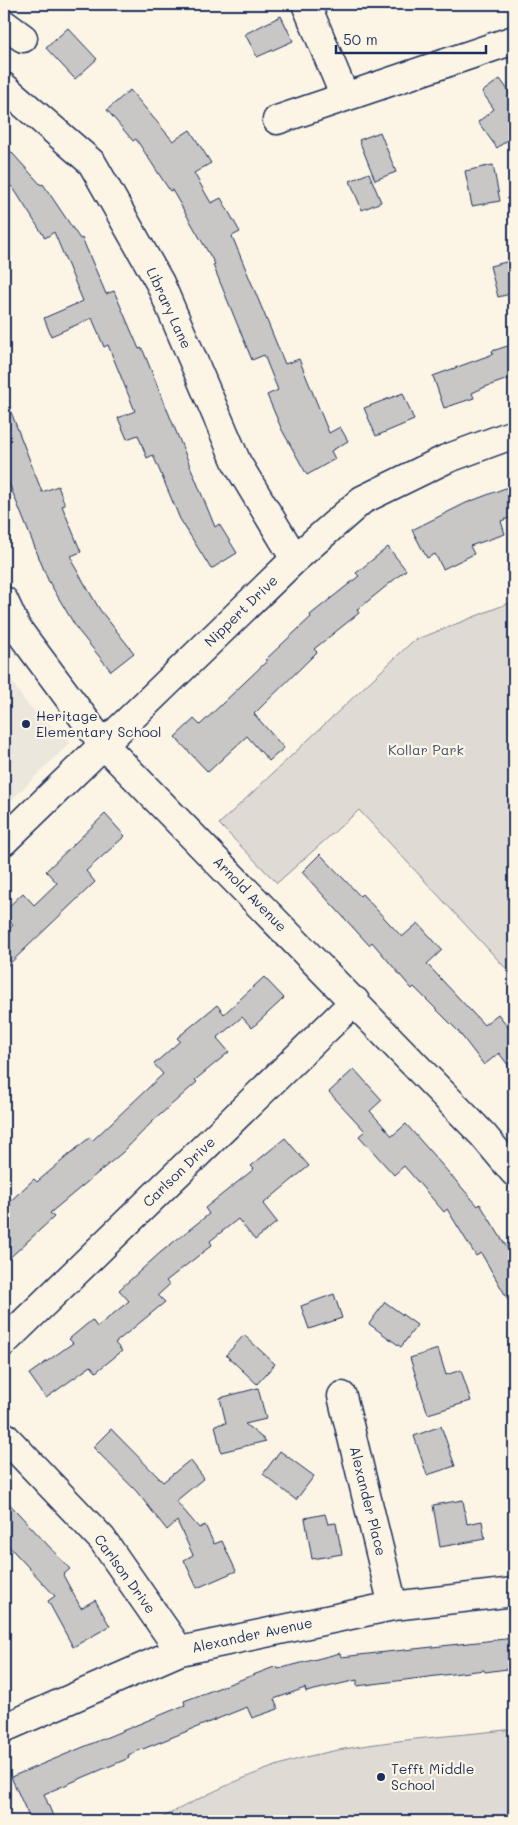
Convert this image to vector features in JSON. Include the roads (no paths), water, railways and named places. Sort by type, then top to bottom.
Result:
[{"type":"street","points":[[306,4],[344,97]]},
{"type":"street","points":[[277,120],[514,40]]},
{"type":"street","name":"Library Lane","points":[[4,87],[92,163],[160,283],[237,463],[295,559]]},
{"type":"street","name":"Nippert Drive","points":[[4,841],[295,559],[362,500],[446,459],[514,434]]},
{"type":"street","name":"Arnold Avenue","points":[[4,602],[16,627],[103,744],[355,1001],[483,1135],[514,1172]]},
{"type":"street","name":"Carlson Drive","points":[[4,1342],[355,1001]]},
{"type":"street","name":"Alexander Place","points":[[342,1396],[393,1606]]},
{"type":"street","name":"Carlson Drive","points":[[4,1436],[102,1539],[180,1651]]},
{"type":"street","name":"Alexander Avenue","points":[[4,1728],[180,1651],[393,1606],[514,1592]]},
{"type":"place","name":"Heritage Elementary School","points":[[26,724]]},
{"type":"place","name":"Tefft Middle School","points":[[381,1777]]},
{"type":"park label","name":"Kollar Park","points":[[426,750]]}]
